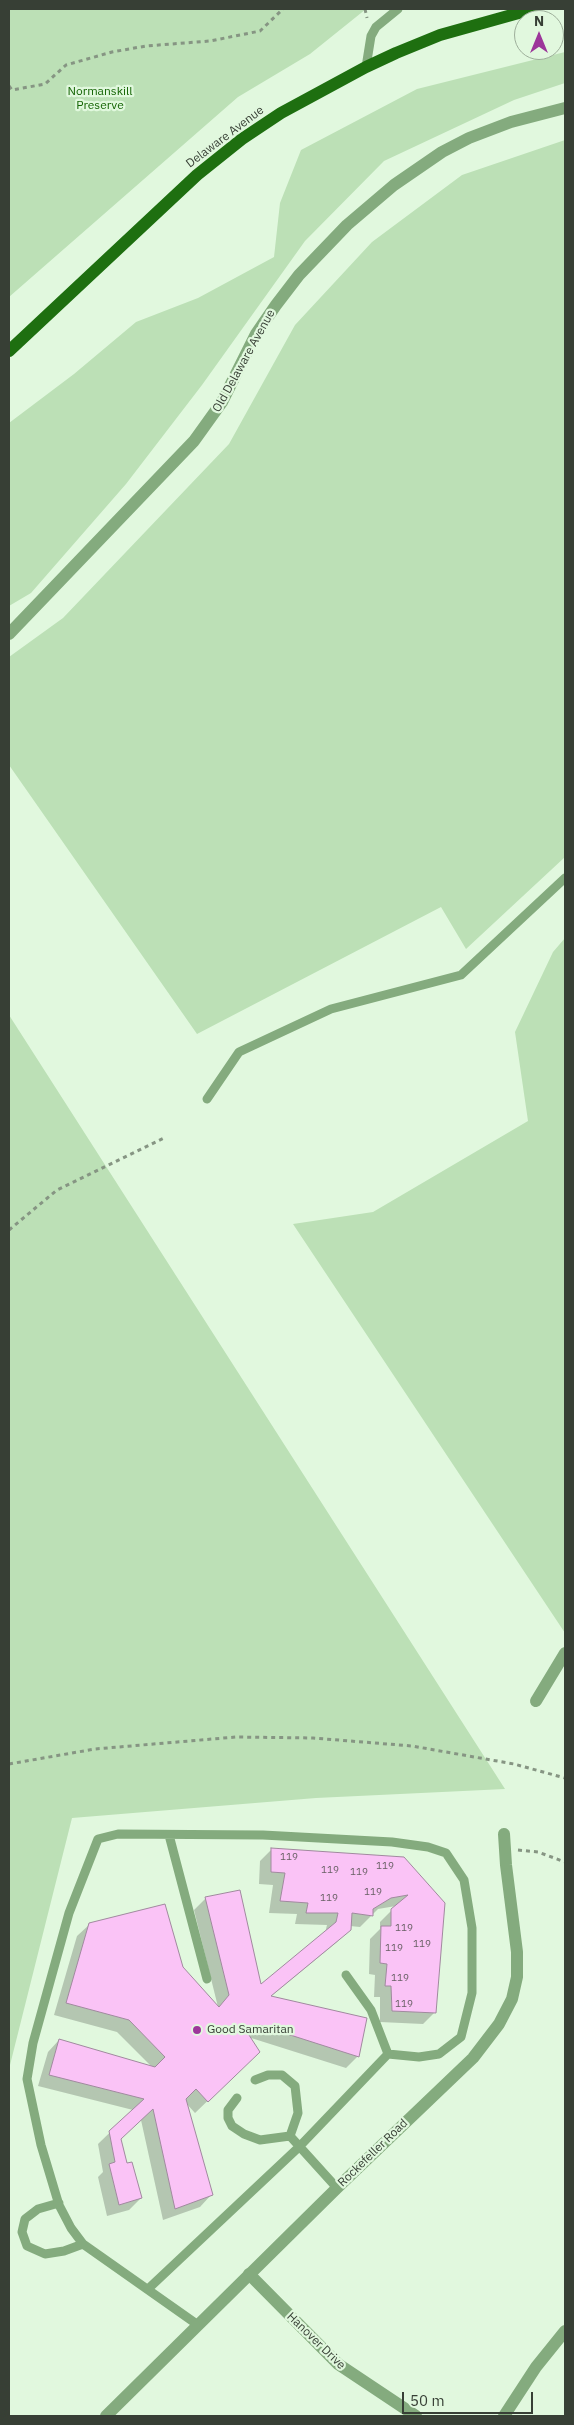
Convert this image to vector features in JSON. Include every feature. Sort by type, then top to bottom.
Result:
[{"type":"main road","name":"Delaware Avenue","points":[[9,352],[197,175],[242,139],[281,113],[366,67],[440,36],[533,9]]},
{"type":"street","name":"Old Delaware Avenue","points":[[9,634],[194,441],[222,402],[256,334],[276,305],[300,275],[347,225],[394,185],[442,152],[469,138],[511,122],[565,108]]},
{"type":"street","points":[[536,1701],[565,1653]]},
{"type":"street","name":"Rockefeller Road","points":[[106,2416],[337,2188],[473,2058],[499,2024],[512,1999],[517,1977],[517,1952],[504,1834]]},
{"type":"street","name":"Hanover Drive","points":[[249,2274],[338,2364],[416,2416]]},
{"type":"street","points":[[504,2416],[536,2366],[565,2331]]},
{"type":"lane","points":[[366,67],[374,31],[398,9]]},
{"type":"lane","points":[[207,1099],[239,1052],[331,1010],[461,975],[565,878]]},
{"type":"lane","points":[[198,2325],[83,2244],[71,2228],[59,2203],[41,2145],[27,2079],[33,2043],[70,1913],[98,1839],[118,1834],[263,1835],[392,1842],[428,1847],[446,1853],[464,1880],[472,1928],[472,1993],[462,2037],[439,2054],[419,2057],[388,2054]]},
{"type":"lane","points":[[169,1834],[207,1979]]},
{"type":"lane","points":[[346,1975],[371,2010],[388,2054]]},
{"type":"lane","points":[[148,2289],[299,2148],[388,2054]]},
{"type":"lane","points":[[255,2080],[268,2075],[282,2075],[295,2086],[298,2113],[290,2136]]},
{"type":"lane","points":[[237,2098],[228,2110],[228,2118],[232,2126],[244,2134],[260,2140],[290,2136]]},
{"type":"lane","points":[[290,2136],[337,2188]]},
{"type":"lane","points":[[59,2203],[38,2209],[25,2218],[22,2232],[27,2246],[45,2254],[64,2251],[83,2244]]},
{"type":"path","points":[[9,86],[12,90],[45,84],[66,65],[112,52],[146,46],[210,41],[260,30],[283,9]]},
{"type":"path","points":[[9,1230],[56,1190],[164,1138]]},
{"type":"path","points":[[9,1764],[114,1747],[236,1736],[313,1738],[412,1746],[514,1764],[565,1778]]},
{"type":"path","points":[[505,1849],[538,1852],[565,1862]]},
{"type":"green space","name":"Normanskill Preserve","points":[[9,9],[366,9],[310,54],[238,97],[9,297]]},
{"type":"green space","points":[[564,52],[565,83],[514,100],[384,161],[305,241],[202,385],[126,484],[31,593],[9,606],[9,423],[74,374],[136,322],[198,298],[274,257],[280,203],[301,150],[417,89],[533,60],[564,60]]},
{"type":"green space","points":[[565,140],[565,857],[466,949],[441,907],[197,1034],[9,765],[9,657],[63,618],[229,444],[295,325],[372,242],[462,175]]},
{"type":"green space","points":[[565,938],[565,1633],[293,1224],[373,1212],[528,1121],[515,1032],[553,952]]},
{"type":"green space","points":[[9,1015],[505,1789],[316,1798],[72,1818],[9,2069]]},
{"type":"building","name":"Good Samaritan","points":[[271,1848],[404,1857],[445,1903],[436,2013],[392,2011],[391,1986],[385,1986],[387,1964],[380,1963],[381,1926],[391,1926],[391,1909],[408,1895],[391,1898],[373,1909],[373,1916],[352,1913],[351,1930],[271,1996],[367,2018],[359,2057],[259,2025],[249,2035],[260,2052],[208,2102],[196,2089],[186,2099],[213,2195],[175,2209],[153,2109],[121,2139],[127,2163],[132,2162],[142,2198],[119,2205],[109,2164],[115,2162],[109,2131],[144,2099],[49,2075],[59,2039],[155,2067],[165,2057],[129,2020],[66,2003],[89,1923],[165,1904],[183,1967],[219,2007],[229,1995],[205,1897],[240,1890],[261,1984],[336,1922],[338,1913],[306,1913],[308,1903],[280,1901],[285,1873],[271,1872]]},
{"type":"place","name":"Good Samaritan","points":[[197,2030]]}]
